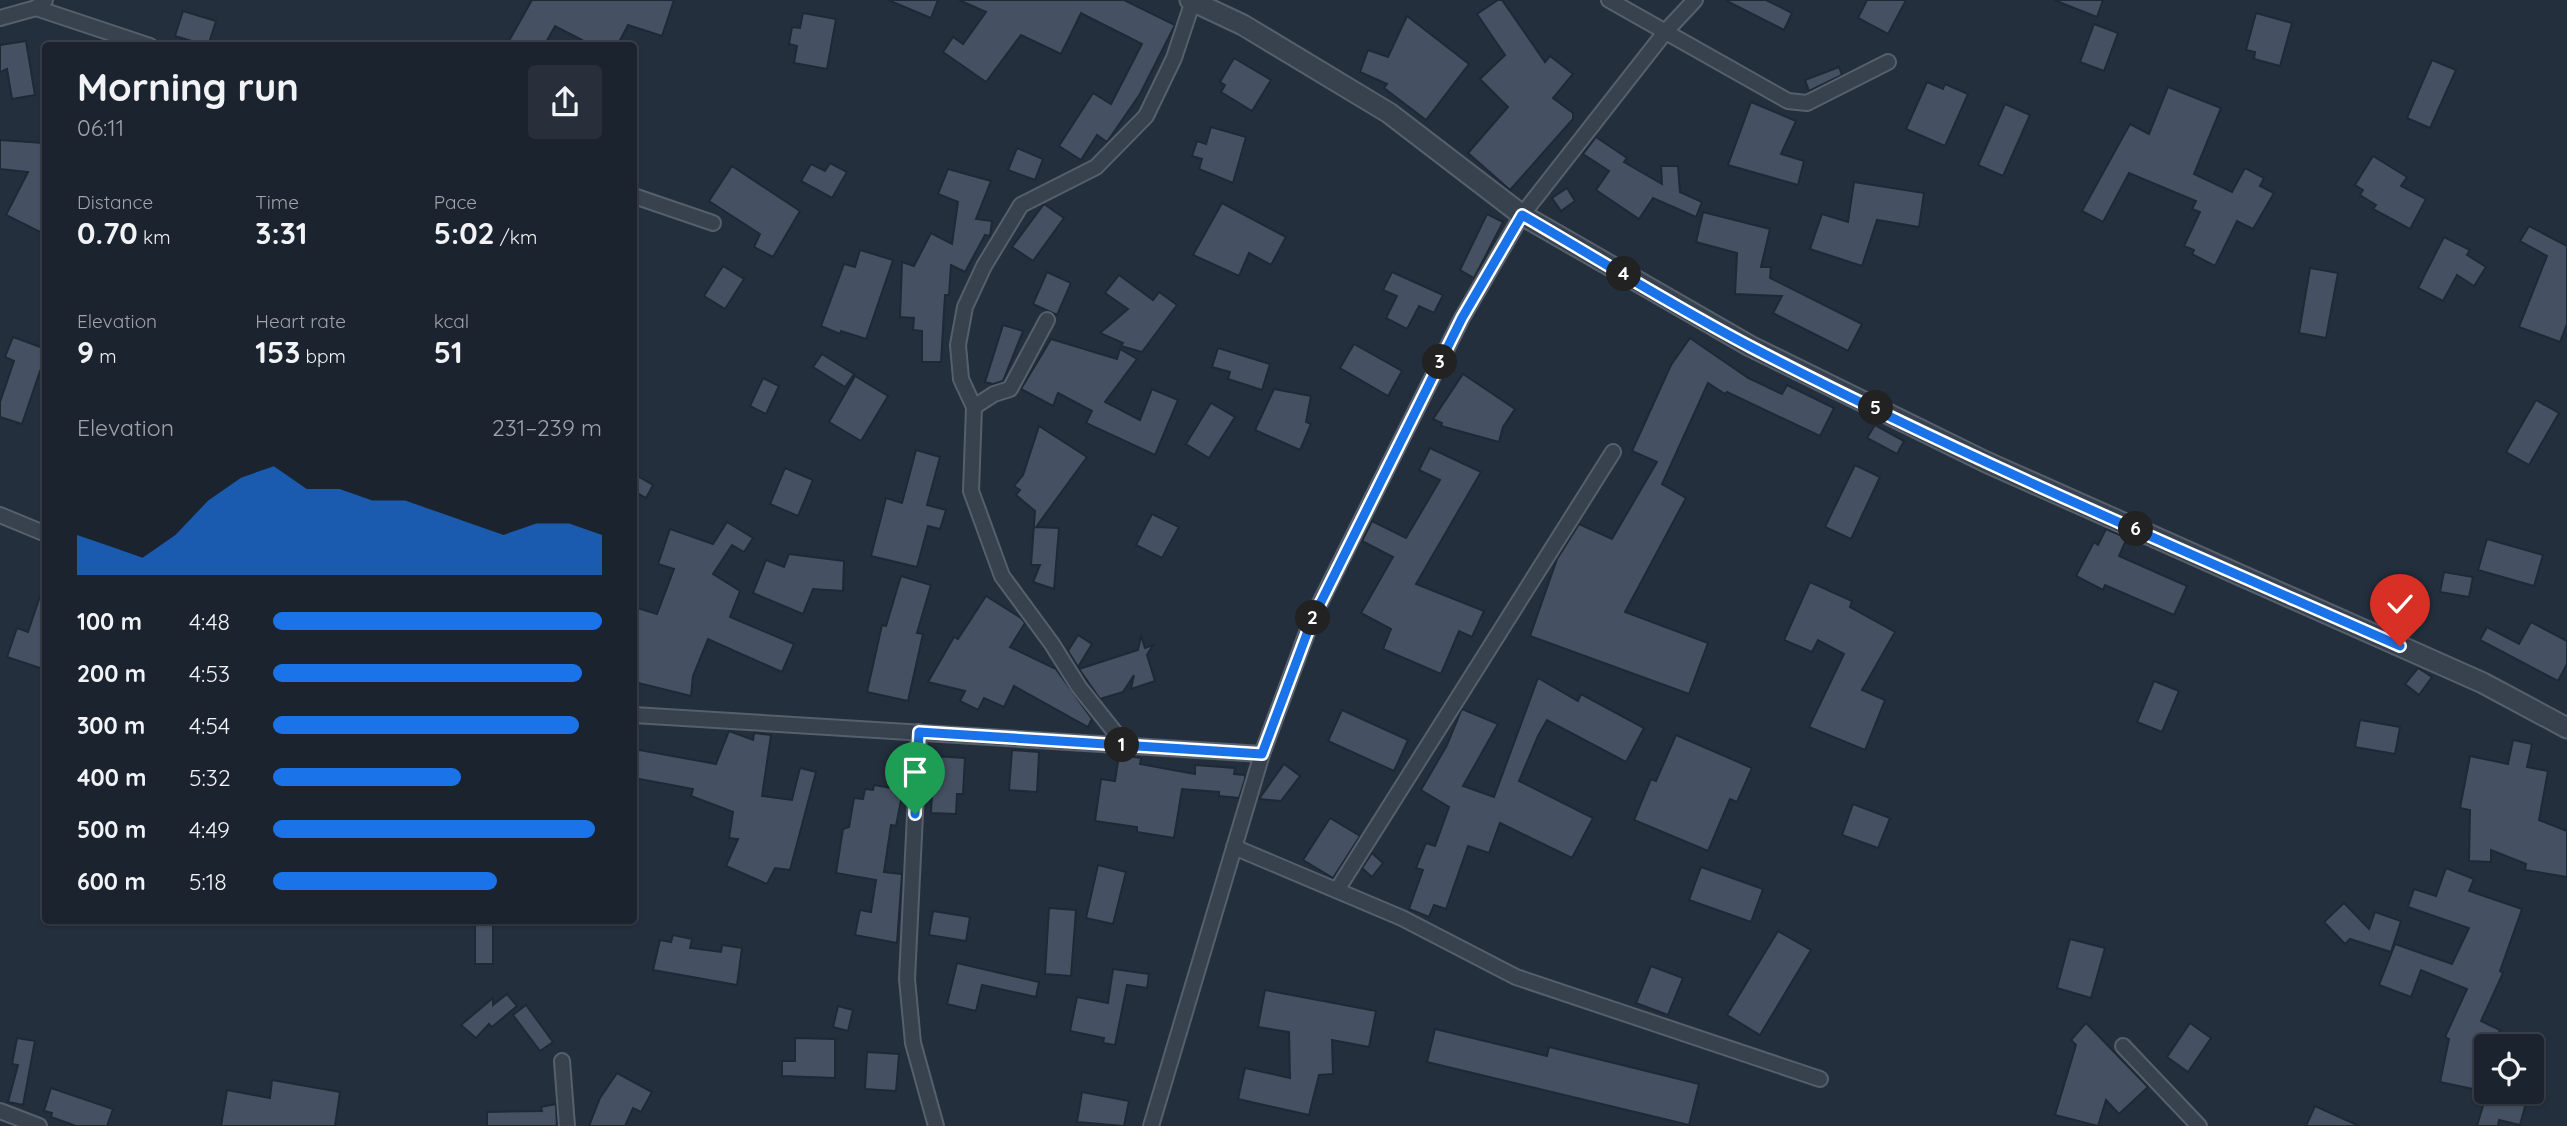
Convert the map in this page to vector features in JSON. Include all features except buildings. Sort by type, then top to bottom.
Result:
[{"type":"street","points":[[1609,0],[1779,98],[1807,103],[1888,62]]},
{"type":"street","points":[[1151,1126],[1262,754],[1312,620],[1462,318],[1522,215],[1666,32],[1695,0]]},
{"type":"street","points":[[1125,745],[1079,687],[1052,643],[1002,576],[971,491],[974,407],[961,379],[958,345],[965,307],[984,266],[1020,205],[1096,167],[1146,116],[1174,58],[1192,1],[1243,25],[1389,113],[1522,215],[1750,346],[1986,462],[2483,683],[2567,728]]},
{"type":"street","points":[[0,18],[40,4],[140,42]]},
{"type":"street","points":[[637,197],[713,223]]},
{"type":"street","points":[[974,407],[994,394],[1010,389],[1047,320]]},
{"type":"street","points":[[1337,890],[1613,452]]},
{"type":"street","points":[[0,515],[42,532]]},
{"type":"street","points":[[637,715],[1262,754]]},
{"type":"street","points":[[919,732],[907,979],[913,1043],[936,1126]]},
{"type":"street","points":[[1234,847],[1402,918],[1516,977],[1820,1079]]},
{"type":"street","points":[[2123,1046],[2199,1126]]},
{"type":"street","points":[[562,1061],[568,1126]]},
{"type":"street","points":[[0,1111],[40,1126]]},
{"type":"route","points":[[915,814],[919,732],[1262,754],[1312,620],[1462,318],[1522,215],[1750,346],[1829,385],[1986,462],[2400,646]]}]
